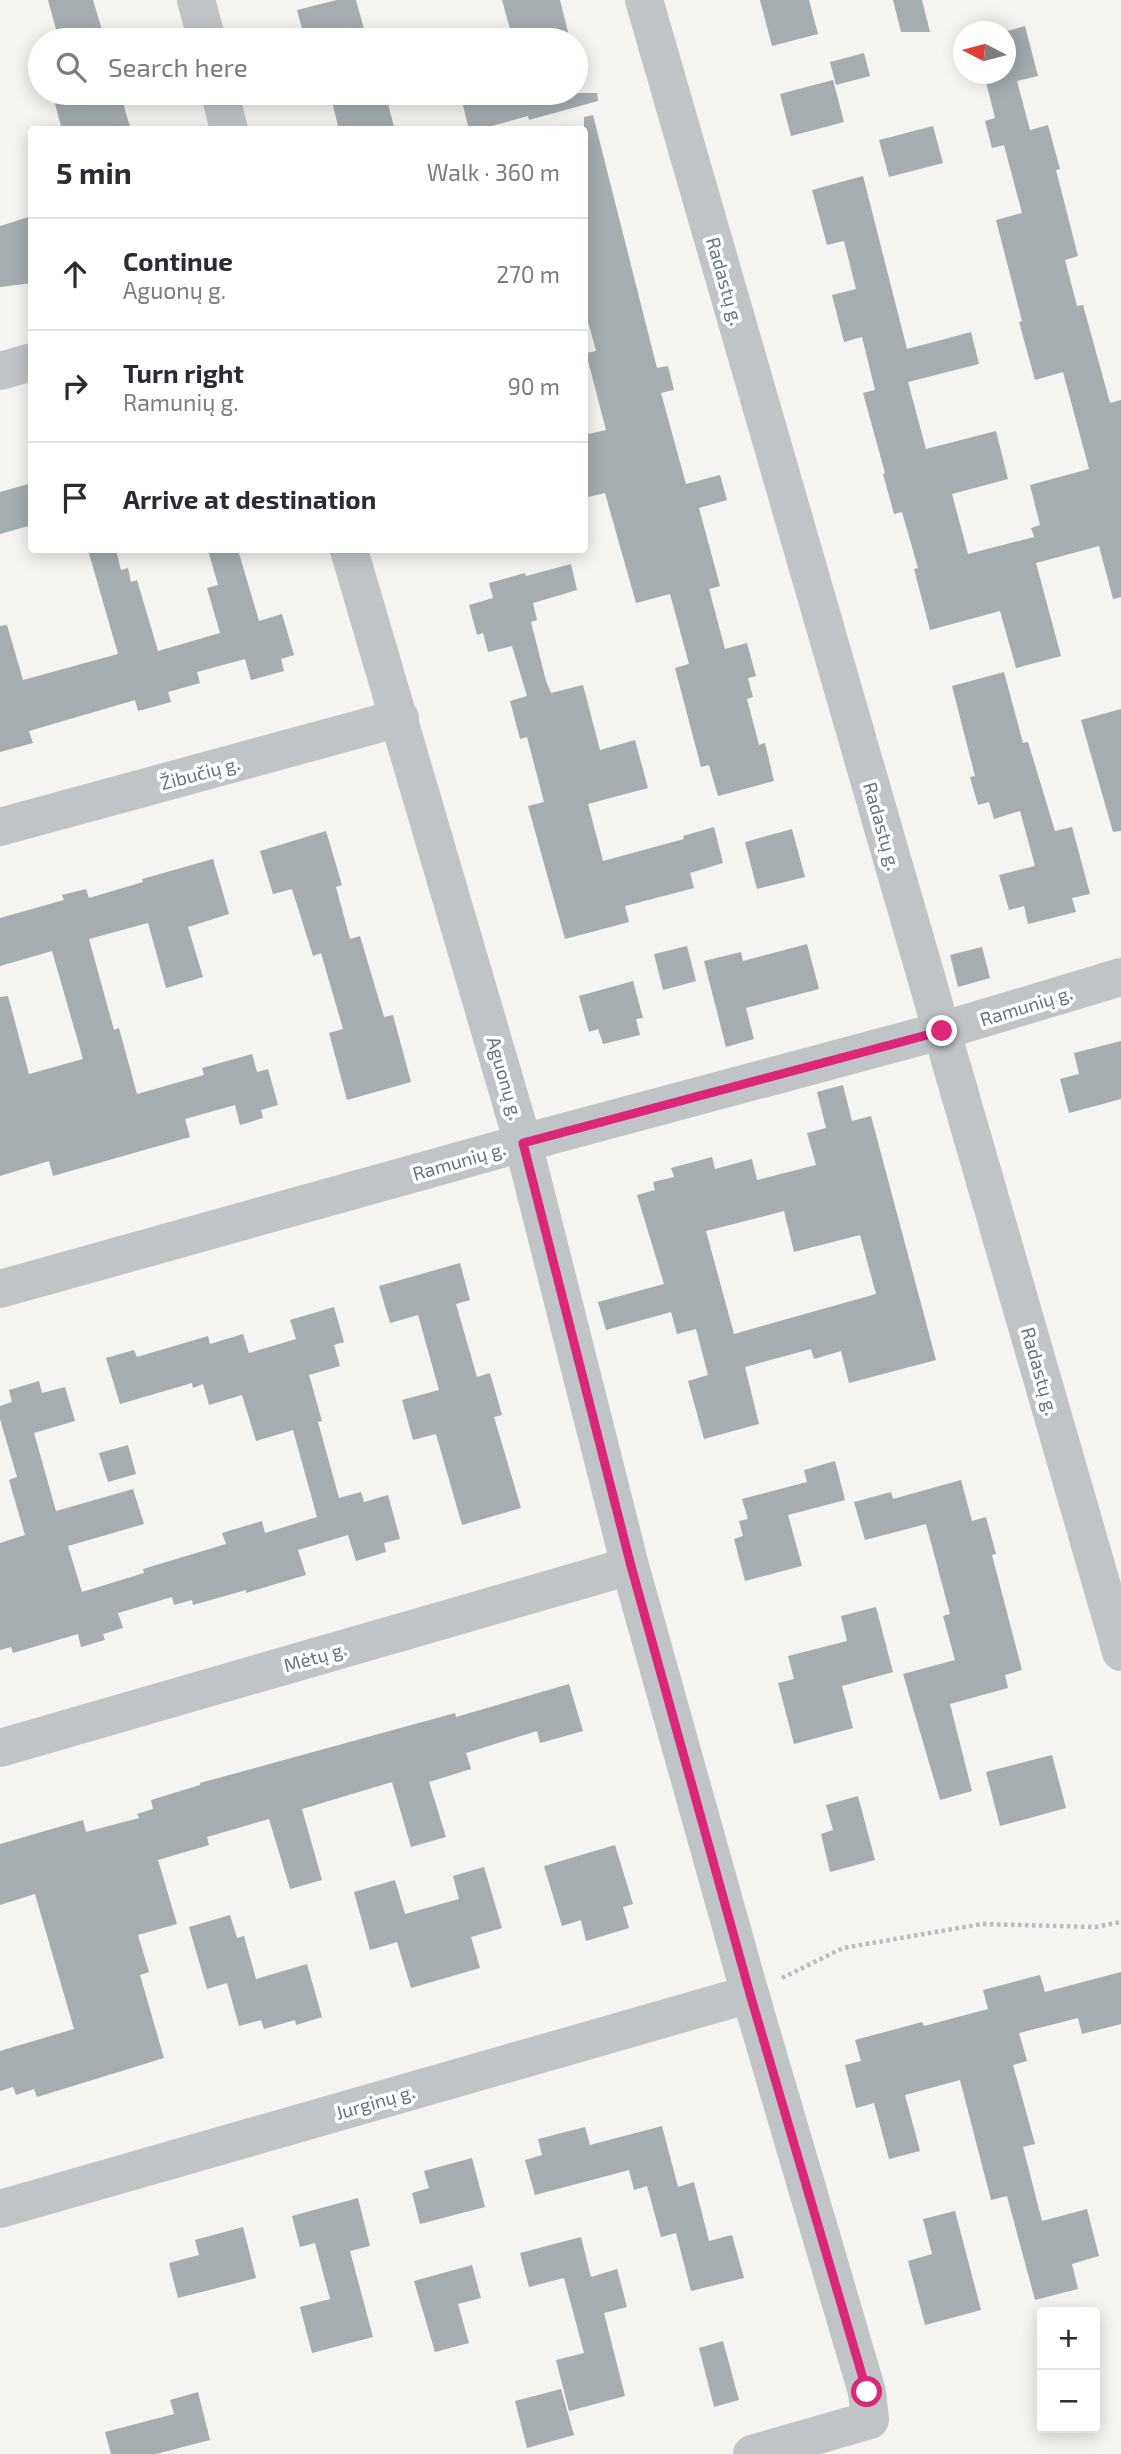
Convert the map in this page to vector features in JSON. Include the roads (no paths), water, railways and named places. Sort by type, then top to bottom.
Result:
[{"type":"street","points":[[196,0],[204,28]]},
{"type":"street","name":"Radastų g.","points":[[644,0],[1121,1652]]},
{"type":"street","points":[[223,105],[228,126]]},
{"type":"street","points":[[0,371],[28,363]]},
{"type":"street","name":"Aguonų g.","points":[[350,553],[523,1143],[631,1566],[750,1994],[867,2392],[870,2420],[752,2454]]},
{"type":"street","name":"Žibučių g.","points":[[0,827],[400,719]]},
{"type":"street","name":"Ramunių g.","points":[[0,1289],[523,1143],[942,1031],[1121,977]]},
{"type":"street","name":"Mėtų g.","points":[[0,1748],[631,1566]]},
{"type":"street","name":"Jurginų g.","points":[[0,2209],[750,1994]]}]
